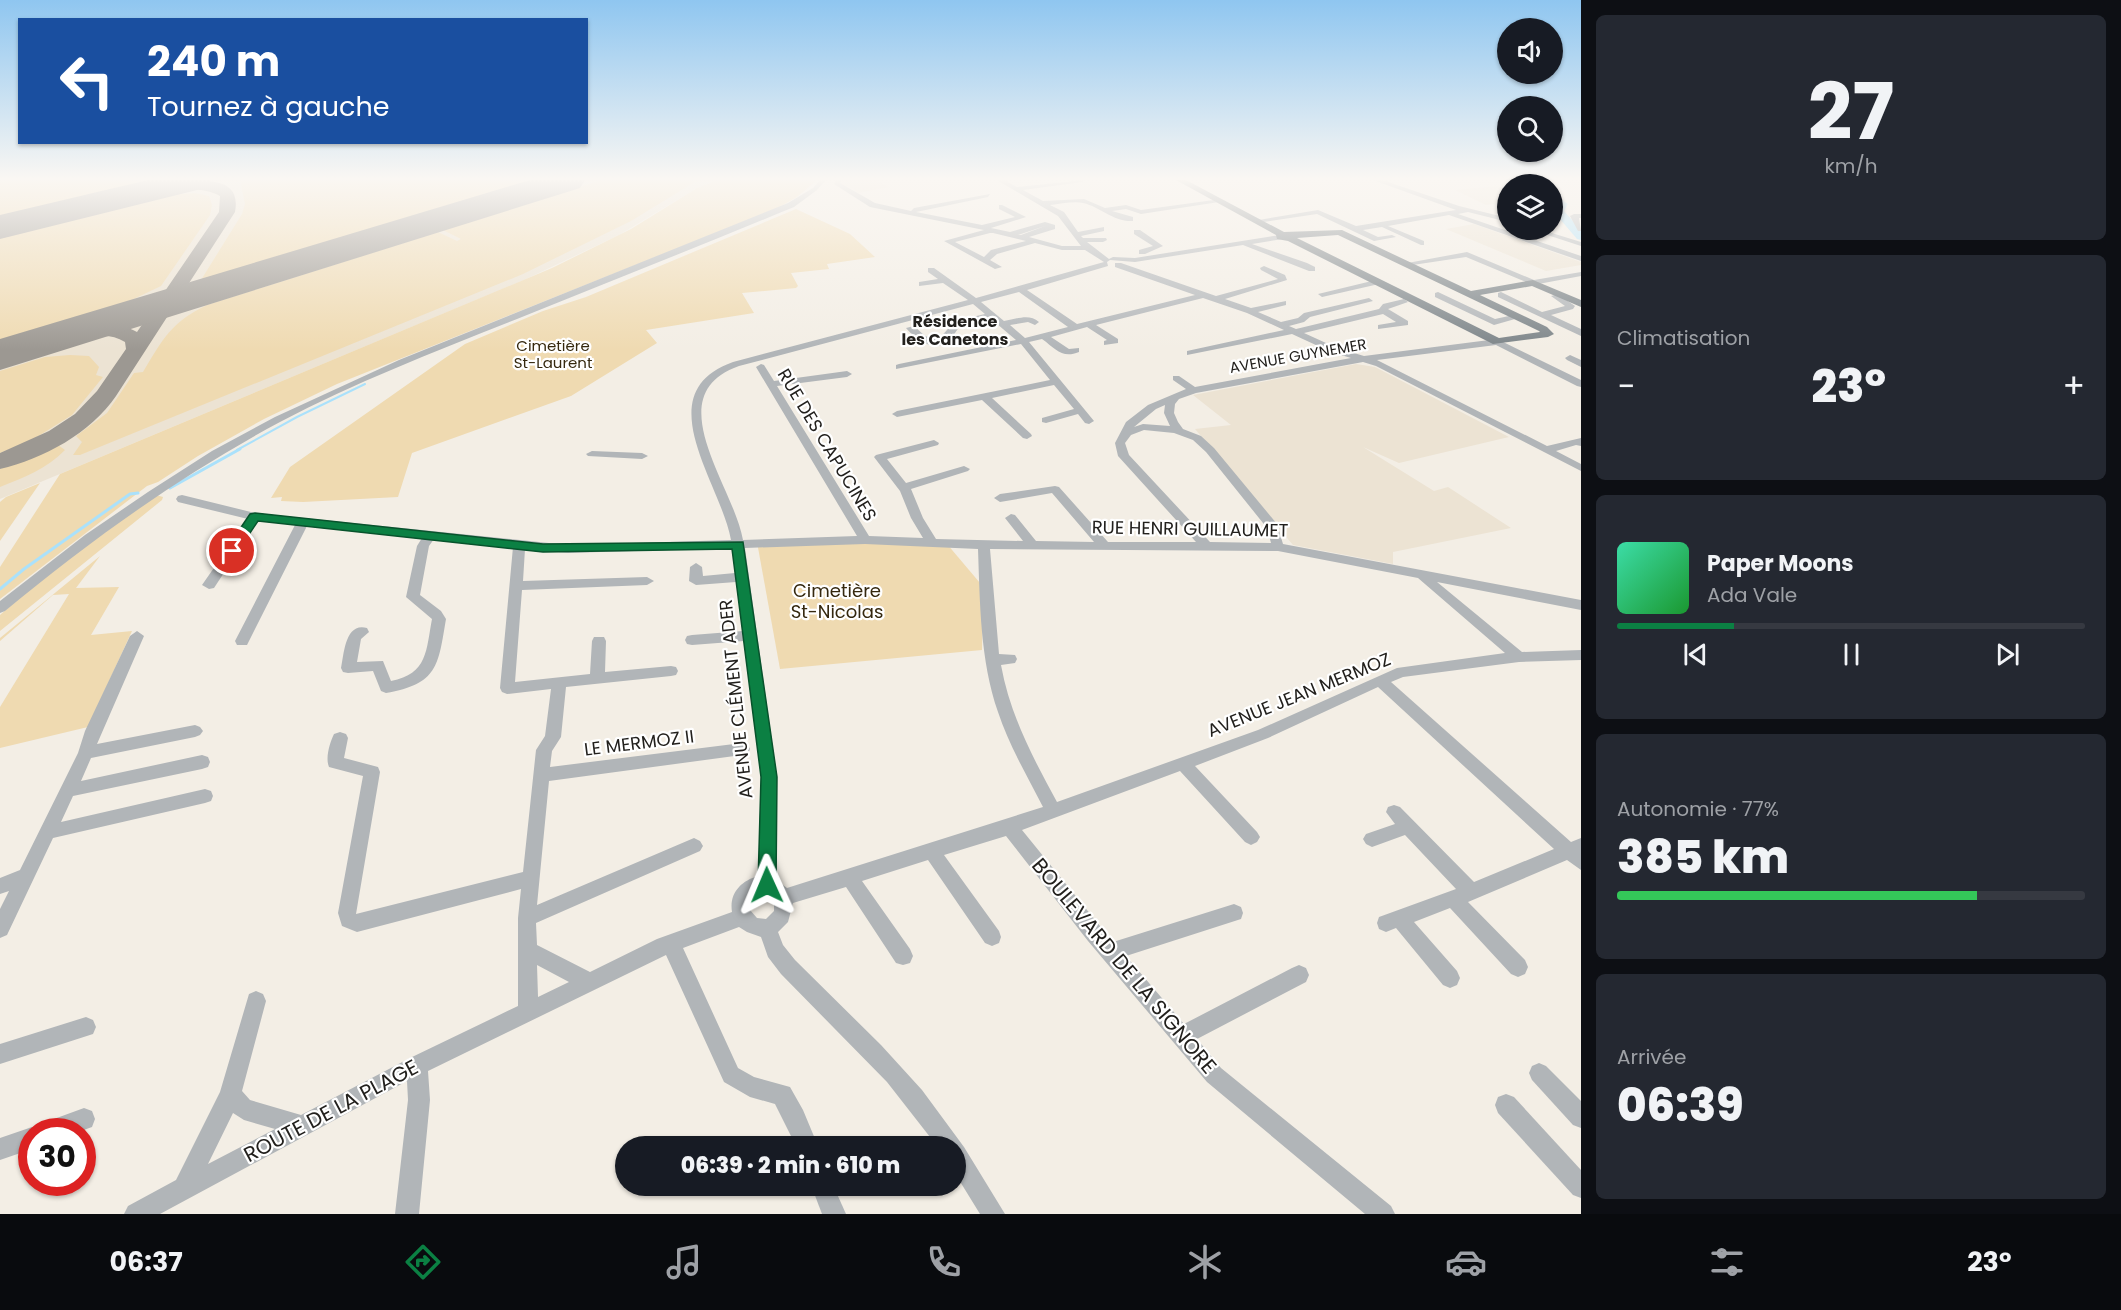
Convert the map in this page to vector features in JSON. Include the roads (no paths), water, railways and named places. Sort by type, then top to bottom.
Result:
[{"type":"main road","points":[[1286,237],[1497,342],[1548,334],[1518,317],[1350,237]]},
{"type":"main road","points":[[1475,296],[1537,285],[1581,304]]},
{"type":"main road","points":[[1475,296],[1505,296],[1537,285]]},
{"type":"street","points":[[0,608],[89,537],[136,504],[207,458],[280,418],[391,367],[713,237]]},
{"type":"street","points":[[963,237],[948,241],[998,267]]},
{"type":"street","points":[[991,237],[1010,248]]},
{"type":"street","points":[[1021,237],[1062,248],[1090,260],[1058,276]]},
{"type":"street","points":[[1079,237],[1112,262],[1250,311],[1334,350],[1379,364],[1581,468]]},
{"type":"street","points":[[1062,248],[1089,237]]},
{"type":"street","points":[[1058,276],[1112,262],[1159,246],[1144,237]]},
{"type":"street","points":[[1112,262],[1286,237]]},
{"type":"street","points":[[1372,237],[1377,239],[1392,237]]},
{"type":"street","points":[[1407,237],[1421,243]]},
{"type":"street","points":[[1523,237],[1581,259]]},
{"type":"street","points":[[1563,238],[1581,244]]},
{"type":"street","points":[[1082,241],[1103,240]]},
{"type":"street","points":[[985,260],[993,252],[1037,241]]},
{"type":"street","points":[[1244,243],[1264,253],[1295,261],[1312,269]]},
{"type":"street","points":[[1406,264],[1467,254],[1537,285],[1581,279]]},
{"type":"street","points":[[1216,299],[1283,280],[1282,277],[1264,268]]},
{"type":"street","points":[[931,270],[975,301],[1023,341],[1089,421]]},
{"type":"street","points":[[1537,285],[1581,274]]},
{"type":"street","name":"AVENUE CLÉMENT ADER","points":[[767,885],[769,777],[738,545],[732,517],[701,442],[695,413],[696,401],[712,376],[728,366],[975,301],[1058,276]]},
{"type":"street","points":[[922,284],[944,280]]},
{"type":"street","points":[[1322,294],[1376,282]]},
{"type":"street","points":[[1017,288],[1076,328]]},
{"type":"street","points":[[1546,314],[1570,308],[1571,306],[1555,296],[1559,294]]},
{"type":"street","points":[[899,367],[1023,341],[1203,295]]},
{"type":"street","points":[[1438,295],[1499,324],[1518,317]]},
{"type":"street","points":[[1505,296],[1581,333]]},
{"type":"street","points":[[1281,325],[1301,320],[1306,315],[1369,301]]},
{"type":"street","points":[[1250,311],[1283,303]]},
{"type":"street","points":[[1383,311],[1386,306],[1404,303]]},
{"type":"street","points":[[1190,353],[1383,311],[1405,323],[1381,327]]},
{"type":"street","points":[[911,328],[918,338],[938,342],[946,339],[958,323],[992,315]]},
{"type":"street","points":[[1003,324],[1029,319],[1035,322]]},
{"type":"street","points":[[1088,324],[1115,341],[1107,343]]},
{"type":"street","points":[[1044,336],[1068,352],[1076,350]]},
{"type":"street","points":[[1497,342],[1580,382]]},
{"type":"street","name":"AVENUE GUYNEMER","points":[[1122,438],[1137,417],[1152,407],[1193,390],[1364,358],[1497,342]]},
{"type":"street","points":[[1570,358],[1581,364]]},
{"type":"street","name":"RUE DES CAPUCINES","points":[[761,367],[865,540]]},
{"type":"street","points":[[771,384],[847,374]]},
{"type":"street","points":[[1176,378],[1193,390]]},
{"type":"street","points":[[897,414],[1057,381]]},
{"type":"street","points":[[1179,395],[1171,400],[1169,411],[1173,424],[1179,431]]},
{"type":"street","points":[[984,396],[1027,436]]},
{"type":"street","points":[[1047,420],[1081,410]]},
{"type":"street","points":[[1205,545],[1124,456],[1120,443],[1127,433],[1143,427],[1165,428],[1197,438],[1210,450],[1273,527],[1278,547]]},
{"type":"street","points":[[1546,450],[1578,441],[1581,443]]},
{"type":"street","points":[[932,543],[916,518],[904,490],[880,457],[934,443]]},
{"type":"street","points":[[592,454],[642,456]]},
{"type":"street","points":[[904,490],[964,469]]},
{"type":"street","points":[[904,490],[920,487]]},
{"type":"street","points":[[1000,498],[1055,489],[1104,545]]},
{"type":"street","name":"RUE HENRI GUILLAUMET","points":[[182,499],[255,517],[519,546],[568,549],[627,542],[738,545],[865,540],[984,545],[1104,545],[1149,550],[1205,545],[1278,547],[1581,605]]},
{"type":"street","points":[[209,585],[255,517]]},
{"type":"street","points":[[1011,518],[1032,545]]},
{"type":"street","points":[[274,595],[306,522]]},
{"type":"street","points":[[242,641],[306,522]]},
{"type":"street","points":[[362,632],[355,636],[348,668],[378,665],[386,687],[406,685],[420,677],[430,665],[439,619],[436,614],[413,597],[423,546],[431,536]]},
{"type":"street","points":[[984,545],[985,585],[994,660],[1004,708],[1022,751],[1053,810]]},
{"type":"street","points":[[519,546],[507,688],[671,671]]},
{"type":"street","points":[[696,580],[742,577]]},
{"type":"street","points":[[1424,578],[1519,657]]},
{"type":"street","points":[[516,586],[647,581]]},
{"type":"street","points":[[692,640],[750,635]]},
{"type":"street","points":[[0,929],[69,790],[136,636]]},
{"type":"street","points":[[597,679],[599,641]]},
{"type":"street","name":"AVENUE JEAN MERMOZ","points":[[1009,827],[1263,734],[1402,672],[1519,657],[1581,655]]},
{"type":"street","points":[[994,660],[1010,659]]},
{"type":"street","points":[[1380,680],[1577,853],[1392,920],[1450,978]]},
{"type":"street","points":[[528,1012],[527,918],[544,750],[553,737],[559,683]]},
{"type":"street","points":[[86,753],[195,731]]},
{"type":"street","points":[[340,738],[336,762],[372,771],[347,913],[349,920],[357,923],[531,878]]},
{"type":"street","name":"LE MERMOZ II","points":[[541,775],[742,749]]},
{"type":"street","points":[[69,790],[202,762]]},
{"type":"street","points":[[1182,763],[1251,837]]},
{"type":"street","points":[[48,832],[205,796]]},
{"type":"street","points":[[1394,812],[1518,967]]},
{"type":"street","points":[[783,898],[1009,827]]},
{"type":"street","name":"BOULEVARD DE LA SIGNORE","points":[[1009,827],[1214,1075],[1383,1214]]},
{"type":"street","points":[[1372,839],[1408,827]]},
{"type":"street","points":[[527,918],[694,846]]},
{"type":"street","points":[[932,852],[992,937]]},
{"type":"street","points":[[0,886],[27,875]]},
{"type":"street","points":[[850,878],[903,956]]},
{"type":"street","points":[[767,885],[779,892],[783,898],[782,915],[768,927],[750,925],[739,910],[742,896],[753,887],[767,885]]},
{"type":"street","points":[[1110,952],[1234,913]]},
{"type":"street","name":"ROUTE DE LA PLAGE","points":[[136,1214],[417,1065],[670,944],[742,917]]},
{"type":"street","points":[[768,927],[775,950],[788,967],[888,1068],[944,1136]]},
{"type":"street","points":[[670,944],[731,1076],[750,1086],[782,1095],[803,1136]]},
{"type":"street","points":[[527,950],[590,982]]},
{"type":"street","points":[[1181,1037],[1299,975]]},
{"type":"street","points":[[184,1189],[230,1095],[256,1001]]},
{"type":"street","points":[[0,1054],[86,1027]]},
{"type":"street","points":[[407,1214],[419,1100],[417,1065]]},
{"type":"street","points":[[1539,1073],[1581,1117]]},
{"type":"street","points":[[230,1095],[244,1109],[303,1126]]},
{"type":"street","points":[[1506,1105],[1581,1187]]},
{"type":"street","points":[[0,1149],[18,1143]]},
{"type":"street","points":[[966,1171],[993,1214]]},
{"type":"street","points":[[827,1196],[834,1214]]},
{"type":"waterway","points":[[237,450],[297,417],[365,384]]},
{"type":"waterway","points":[[170,488],[240,449]]},
{"type":"waterway","points":[[0,589],[24,569],[130,494],[138,493]]},
{"type":"district","name":"Résidence les Canetons","points":[[955,330]]},
{"type":"park label","name":"Cimetière St-Laurent","points":[[553,354]]},
{"type":"park label","name":"Cimetière St-Nicolas","points":[[837,601]]}]
